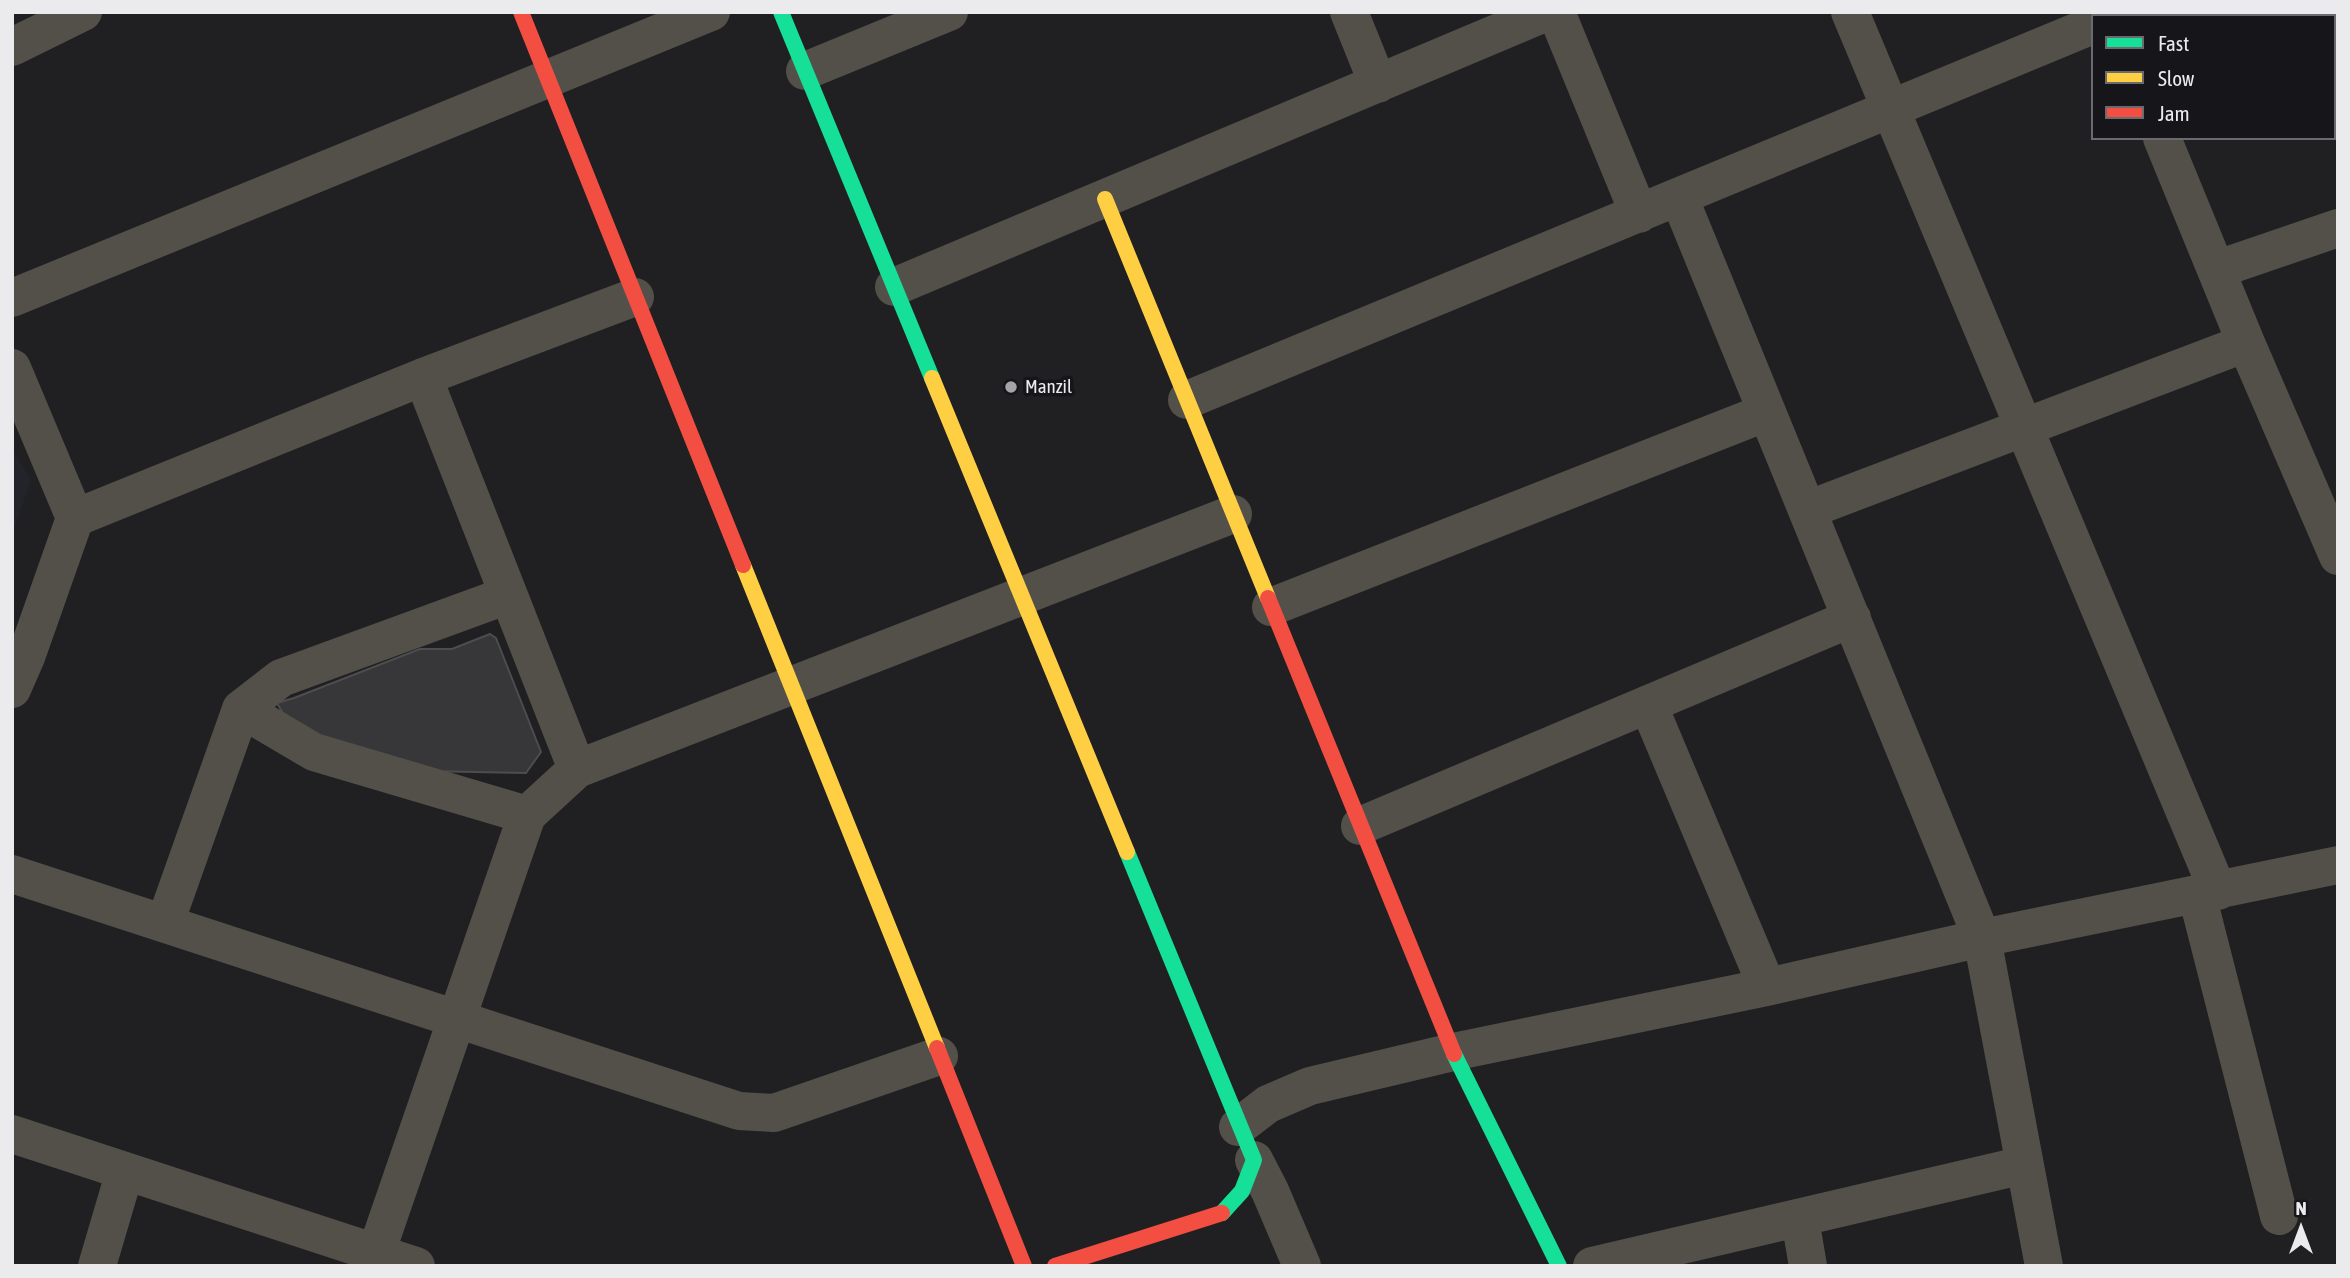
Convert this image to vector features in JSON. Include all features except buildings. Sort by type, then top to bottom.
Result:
[{"type":"street","points":[[521,12],[1024,1266]]},
{"type":"street","points":[[12,298],[711,12]]},
{"type":"street","points":[[781,12],[1246,1144],[1270,1191],[1302,1266]]},
{"type":"street","points":[[805,72],[949,12]]},
{"type":"street","points":[[1349,12],[1378,84]]},
{"type":"street","points":[[894,287],[1547,12]]},
{"type":"street","points":[[1556,12],[1639,214]]},
{"type":"street","points":[[1850,12],[2025,429],[2207,893],[2279,1216]]},
{"type":"street","points":[[12,47],[72,14]]},
{"type":"street","points":[[1187,400],[2091,26]]},
{"type":"street","points":[[2163,140],[2218,269],[2246,343],[2338,556]]},
{"type":"street","points":[[1679,197],[1982,938],[2044,1266]]},
{"type":"street","points":[[1105,199],[1452,1052],[1559,1266]]},
{"type":"street","points":[[2218,269],[2338,228]]},
{"type":"street","points":[[75,518],[423,377],[635,297]]},
{"type":"street","points":[[1807,510],[2246,343]]},
{"type":"street","points":[[12,368],[75,518],[12,690]]},
{"type":"street","points":[[423,377],[576,769]]},
{"type":"street","points":[[1271,607],[1767,412]]},
{"type":"street","points":[[376,1253],[527,815],[576,769],[1233,514]]},
{"type":"street","points":[[165,923],[241,709],[281,678],[508,595]]},
{"type":"street","points":[[1360,826],[1852,618]]},
{"type":"street","points":[[1648,704],[1767,987]]},
{"type":"street","points":[[241,709],[314,752],[527,815]]},
{"type":"street","points":[[1055,1266],[1220,1214],[1234,1204],[1245,1188],[1246,1144],[1268,1104],[1310,1086],[1452,1052],[1767,987],[1982,938],[2338,865]]},
{"type":"street","points":[[12,874],[739,1111],[774,1113],[939,1056]]},
{"type":"street","points":[[12,1134],[416,1266]]},
{"type":"street","points":[[1592,1266],[2024,1165]]},
{"type":"street","points":[[97,1266],[125,1171]]},
{"type":"street","points":[[1800,1219],[1808,1266]]},
{"type":"shaded area","points":[[12,449],[31,480],[12,535]]},
{"type":"traffic: fast","points":[[781,12],[932,378]]},
{"type":"traffic: fast","points":[[1127,852],[1254,1160],[1242,1191],[1222,1213]]},
{"type":"traffic: fast","points":[[1454,1054],[1559,1266]]},
{"type":"traffic: slow","points":[[1105,199],[1268,598]]},
{"type":"traffic: slow","points":[[932,378],[1127,852]]},
{"type":"traffic: slow","points":[[743,565],[937,1048]]},
{"type":"traffic: jam","points":[[521,12],[743,565]]},
{"type":"traffic: jam","points":[[1268,598],[1454,1054]]},
{"type":"traffic: jam","points":[[937,1048],[1024,1266]]},
{"type":"traffic: jam","points":[[1055,1266],[1222,1213]]},
{"type":"place","name":"Manzil","points":[[1011,387]]}]
